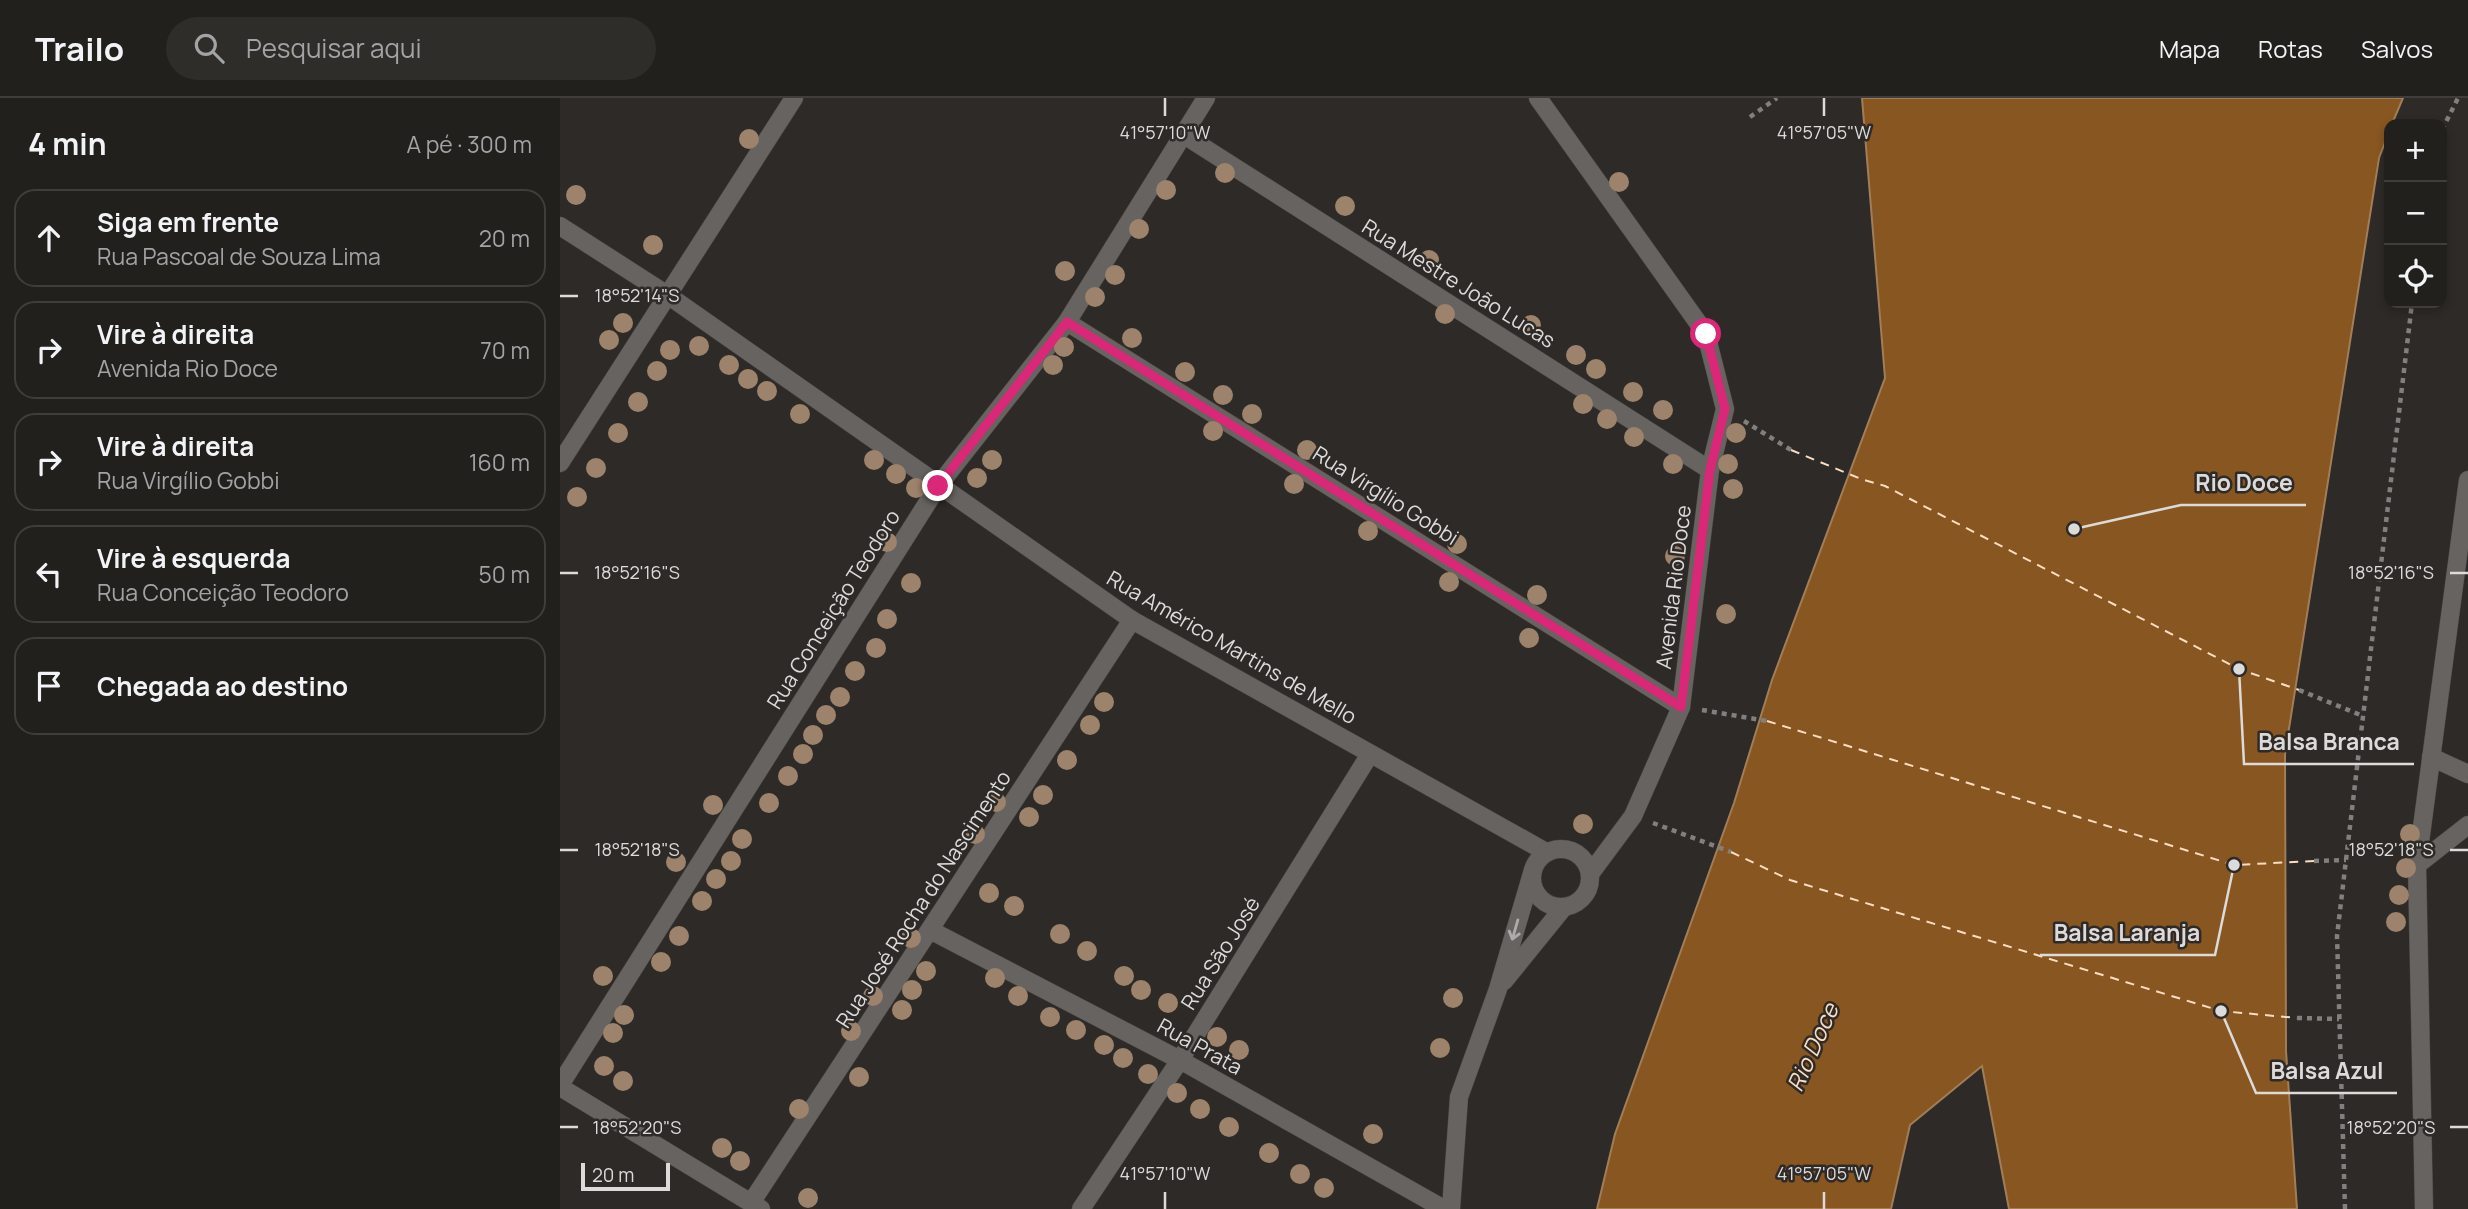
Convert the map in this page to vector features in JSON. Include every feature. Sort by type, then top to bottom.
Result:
[{"type":"street","points":[[560,463],[794,98]]},
{"type":"street","name":"Rua Conceição Teodoro","points":[[560,1086],[938,486],[1067,322],[1206,98]]},
{"type":"street","points":[[1538,98],[1706,334],[1725,409]]},
{"type":"street","name":"Rua Mestre João Lucas","points":[[1184,135],[1710,470]]},
{"type":"street","name":"Rua Américo Martins de Mello","points":[[560,226],[669,296],[1132,620],[1546,852]]},
{"type":"street","name":"Rua Virgílio Gobbi","points":[[1067,322],[1681,707]]},
{"type":"street","name":"Avenida Rio Doce","points":[[1498,989],[1564,907],[1583,896],[1589,886],[1590,874],[1633,816],[1681,707],[1710,470],[1725,409]]},
{"type":"street","points":[[2424,1209],[2417,866],[2468,480]]},
{"type":"street","name":"Rua José Rocha do Nascimento","points":[[756,1206],[930,930],[1132,620]]},
{"type":"street","name":"Rua São José","points":[[1081,1209],[1180,1060],[1370,754]]},
{"type":"street","points":[[2431,757],[2468,774]]},
{"type":"street","points":[[2417,866],[2468,824]]},
{"type":"street","points":[[1546,852],[1569,849],[1586,863],[1590,874]]},
{"type":"street","name":"Avenida Rio Doce","points":[[1451,1209],[1459,1097],[1498,989],[1532,870],[1546,852]]},
{"type":"street","points":[[1532,870],[1535,892],[1552,906],[1564,907]]},
{"type":"street","name":"Rua Prata","points":[[930,930],[1180,1060],[1444,1209]]},
{"type":"street","points":[[560,1086],[756,1206]]},
{"type":"path","points":[[1749,117],[1777,98]]},
{"type":"path","points":[[2447,120],[2458,98]]},
{"type":"path","points":[[2345,1209],[2337,936],[2411,308]]},
{"type":"path","points":[[1725,409],[1791,450]]},
{"type":"path","points":[[2299,690],[2363,716]]},
{"type":"path","points":[[1681,707],[1767,721]]},
{"type":"path","points":[[1633,816],[1731,852]]},
{"type":"path","points":[[2314,862],[2346,860]]},
{"type":"path","points":[[2297,1018],[2339,1019]]},
{"type":"water","name":"Rio Doce","points":[[1862,98],[2403,98],[2394,119],[2384,119],[2384,145],[2379,158],[2285,754],[2286,1051],[2297,1209],[2009,1209],[1982,1066],[1910,1125],[1891,1209],[1597,1209],[1615,1134],[1734,803],[1772,680],[1885,378]]},
{"type":"ferry route","points":[[1791,450],[1885,486],[2239,669],[2299,690]]},
{"type":"ferry route","points":[[1767,721],[2234,865],[2314,861]]},
{"type":"ferry route","points":[[1731,852],[1790,880],[2221,1011],[2297,1018]]},
{"type":"place","name":"Rio Doce","points":[[2074,529]]},
{"type":"place","name":"Balsa Branca","points":[[2239,669]]},
{"type":"place","name":"Balsa Laranja","points":[[2234,865]]},
{"type":"place","name":"Balsa Azul","points":[[2221,1011]]},
{"type":"route","points":[[938,486],[1067,322],[1681,707],[1710,470],[1725,409],[1706,334]]}]
